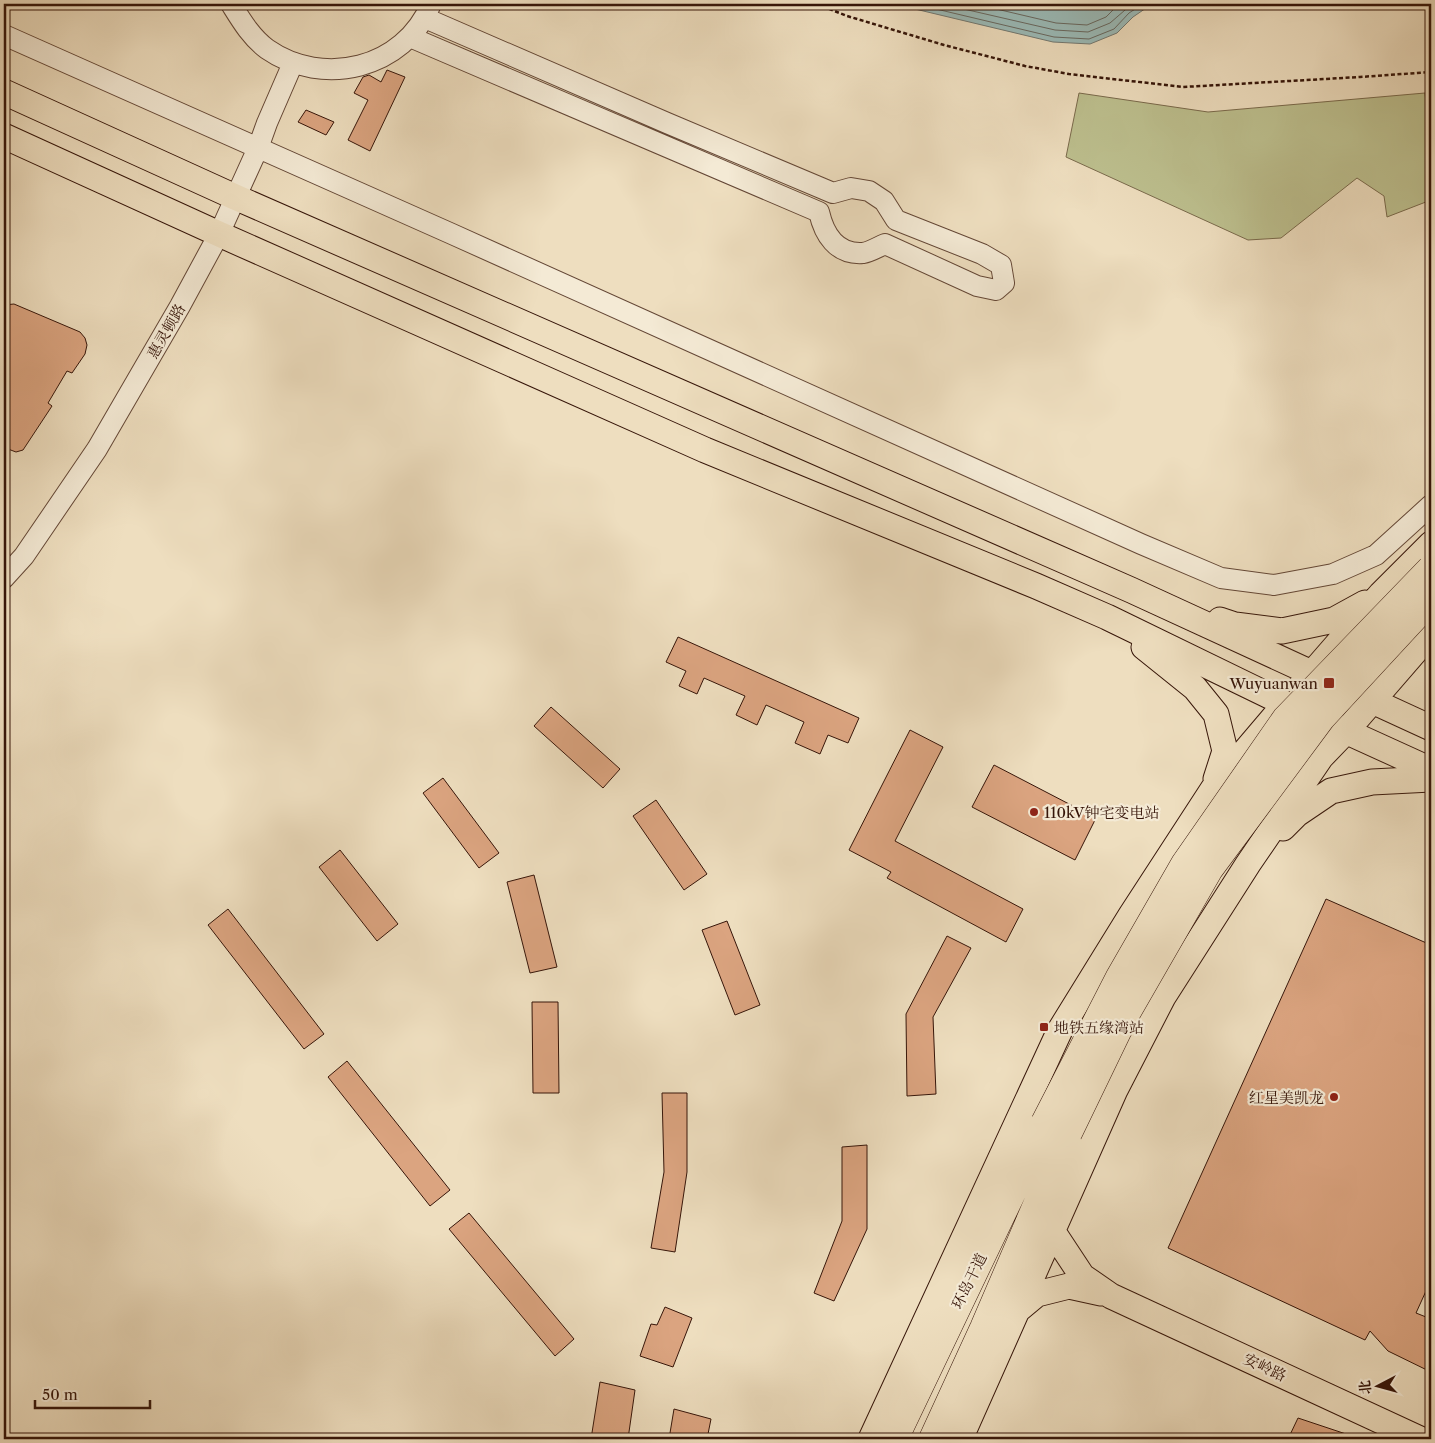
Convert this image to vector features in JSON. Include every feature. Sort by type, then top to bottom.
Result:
[{"type":"highway","points":[[1057,1128],[1120,977],[1186,864],[1286,720],[1431,569]]},
{"type":"highway","points":[[1057,1128],[1209,869],[1320,718],[1431,599]]},
{"type":"highway","name":"环岛干道","points":[[894,1439],[1057,1128]]},
{"type":"highway","name":"环岛干道","points":[[933,1439],[984,1328],[1057,1128]]},
{"type":"main road","points":[[4,92],[235,197],[1131,590],[1431,728]]},
{"type":"main road","points":[[4,136],[219,234],[705,450],[1107,617],[1286,704],[1347,730],[1431,770]]},
{"type":"main road","points":[[871,1439],[1060,1030],[1131,915],[1213,789],[1381,594],[1431,544]]},
{"type":"main road","points":[[1131,590],[1235,625],[1282,631],[1334,620],[1381,594]]},
{"type":"main road","points":[[1107,617],[1196,688],[1216,714],[1226,751],[1213,789]]},
{"type":"main road","points":[[960,1439],[1115,1090],[1163,997],[1248,864],[1321,757],[1372,702],[1431,633]]},
{"type":"main road","points":[[1248,864],[1297,814],[1331,791],[1372,782],[1431,778]]},
{"type":"main road","points":[[1053,1232],[1082,1276],[1111,1296]]},
{"type":"main road","points":[[1018,1310],[1037,1294],[1069,1286],[1111,1296]]},
{"type":"main road","name":"安岭路","points":[[1111,1296],[1420,1439]]},
{"type":"street","points":[[231,4],[244,26],[266,48],[293,63],[324,70],[356,67],[385,56],[410,37],[428,11],[667,124],[833,193],[851,188],[869,191],[884,201],[896,220],[982,254],[1001,265],[1004,283],[996,290],[976,286],[885,244],[863,253],[837,247],[823,229],[819,212],[410,37]]},
{"type":"street","points":[[4,35],[1141,544],[1221,578],[1274,585],[1332,574],[1376,555],[1431,505]]},
{"type":"street","name":"惠灵顿路","points":[[4,578],[24,556],[97,449],[180,306],[219,234],[258,148],[293,63]]},
{"type":"path","points":[[817,4],[847,16],[944,45],[1026,66],[1069,74],[1183,87],[1431,72]]},
{"type":"green space","points":[[1079,93],[1208,112],[1425,93],[1431,153],[1431,200],[1387,217],[1384,196],[1357,178],[1281,238],[1248,240],[1066,157]]},
{"type":"water","points":[[894,4],[1152,4],[1133,17],[1117,33],[1090,44],[1053,42]]},
{"type":"building","points":[[387,70],[405,77],[370,151],[348,140],[368,100],[354,93],[363,77],[369,75],[381,82]]},
{"type":"building","points":[[306,110],[334,122],[326,135],[298,122]]},
{"type":"building","points":[[14,304],[80,332],[85,338],[87,345],[85,354],[72,373],[67,371],[48,403],[52,406],[23,450],[16,452],[8,449],[5,442],[4,415],[4,305]]},
{"type":"building","points":[[678,637],[859,718],[848,743],[828,735],[820,754],[795,743],[804,722],[766,705],[757,725],[736,715],[745,696],[704,678],[697,694],[679,686],[686,671],[666,662]]},
{"type":"building","points":[[551,707],[620,769],[603,788],[534,726]]},
{"type":"building","points":[[910,730],[943,747],[895,841],[1023,909],[1006,942],[887,878],[891,872],[849,850]]},
{"type":"building","name":"110kV钟宅变电站","points":[[994,765],[1096,818],[1075,860],[972,807]]},
{"type":"building","points":[[443,778],[499,853],[479,868],[423,793]]},
{"type":"building","points":[[656,800],[707,874],[684,890],[633,816]]},
{"type":"building","points":[[340,850],[398,924],[377,941],[319,867]]},
{"type":"building","points":[[534,875],[557,967],[530,973],[507,882]]},
{"type":"building","name":"红星美凯龙","points":[[1326,899],[1431,945],[1431,1280],[1416,1313],[1431,1319],[1431,1372],[1388,1351],[1370,1331],[1365,1340],[1168,1248]]},
{"type":"building","points":[[228,909],[324,1034],[304,1049],[208,925]]},
{"type":"building","points":[[727,921],[760,1005],[735,1015],[702,930]]},
{"type":"building","points":[[947,936],[971,948],[933,1017],[936,1094],[907,1096],[906,1014]]},
{"type":"building","points":[[532,1002],[558,1002],[559,1093],[533,1093]]},
{"type":"building","points":[[347,1061],[450,1190],[430,1206],[328,1077]]},
{"type":"building","points":[[662,1093],[687,1093],[687,1172],[675,1252],[651,1248],[664,1172]]},
{"type":"building","points":[[867,1145],[867,1229],[834,1301],[814,1293],[842,1221],[842,1147]]},
{"type":"building","points":[[469,1213],[574,1339],[555,1356],[449,1229]]},
{"type":"building","points":[[665,1307],[692,1318],[673,1367],[640,1356],[651,1324],[657,1325]]},
{"type":"building","points":[[600,1382],[635,1390],[628,1439],[591,1439]]},
{"type":"building","points":[[674,1409],[711,1419],[707,1439],[669,1439]]},
{"type":"building","points":[[1298,1418],[1355,1437],[1354,1439],[1288,1439]]},
{"type":"place","name":"Wuyuanwan","points":[[1329,683]]},
{"type":"place","name":"110kV钟宅变电站","points":[[1034,812]]},
{"type":"place","name":"地铁五缘湾站","points":[[1044,1027]]},
{"type":"place","name":"红星美凯龙","points":[[1334,1097]]}]
